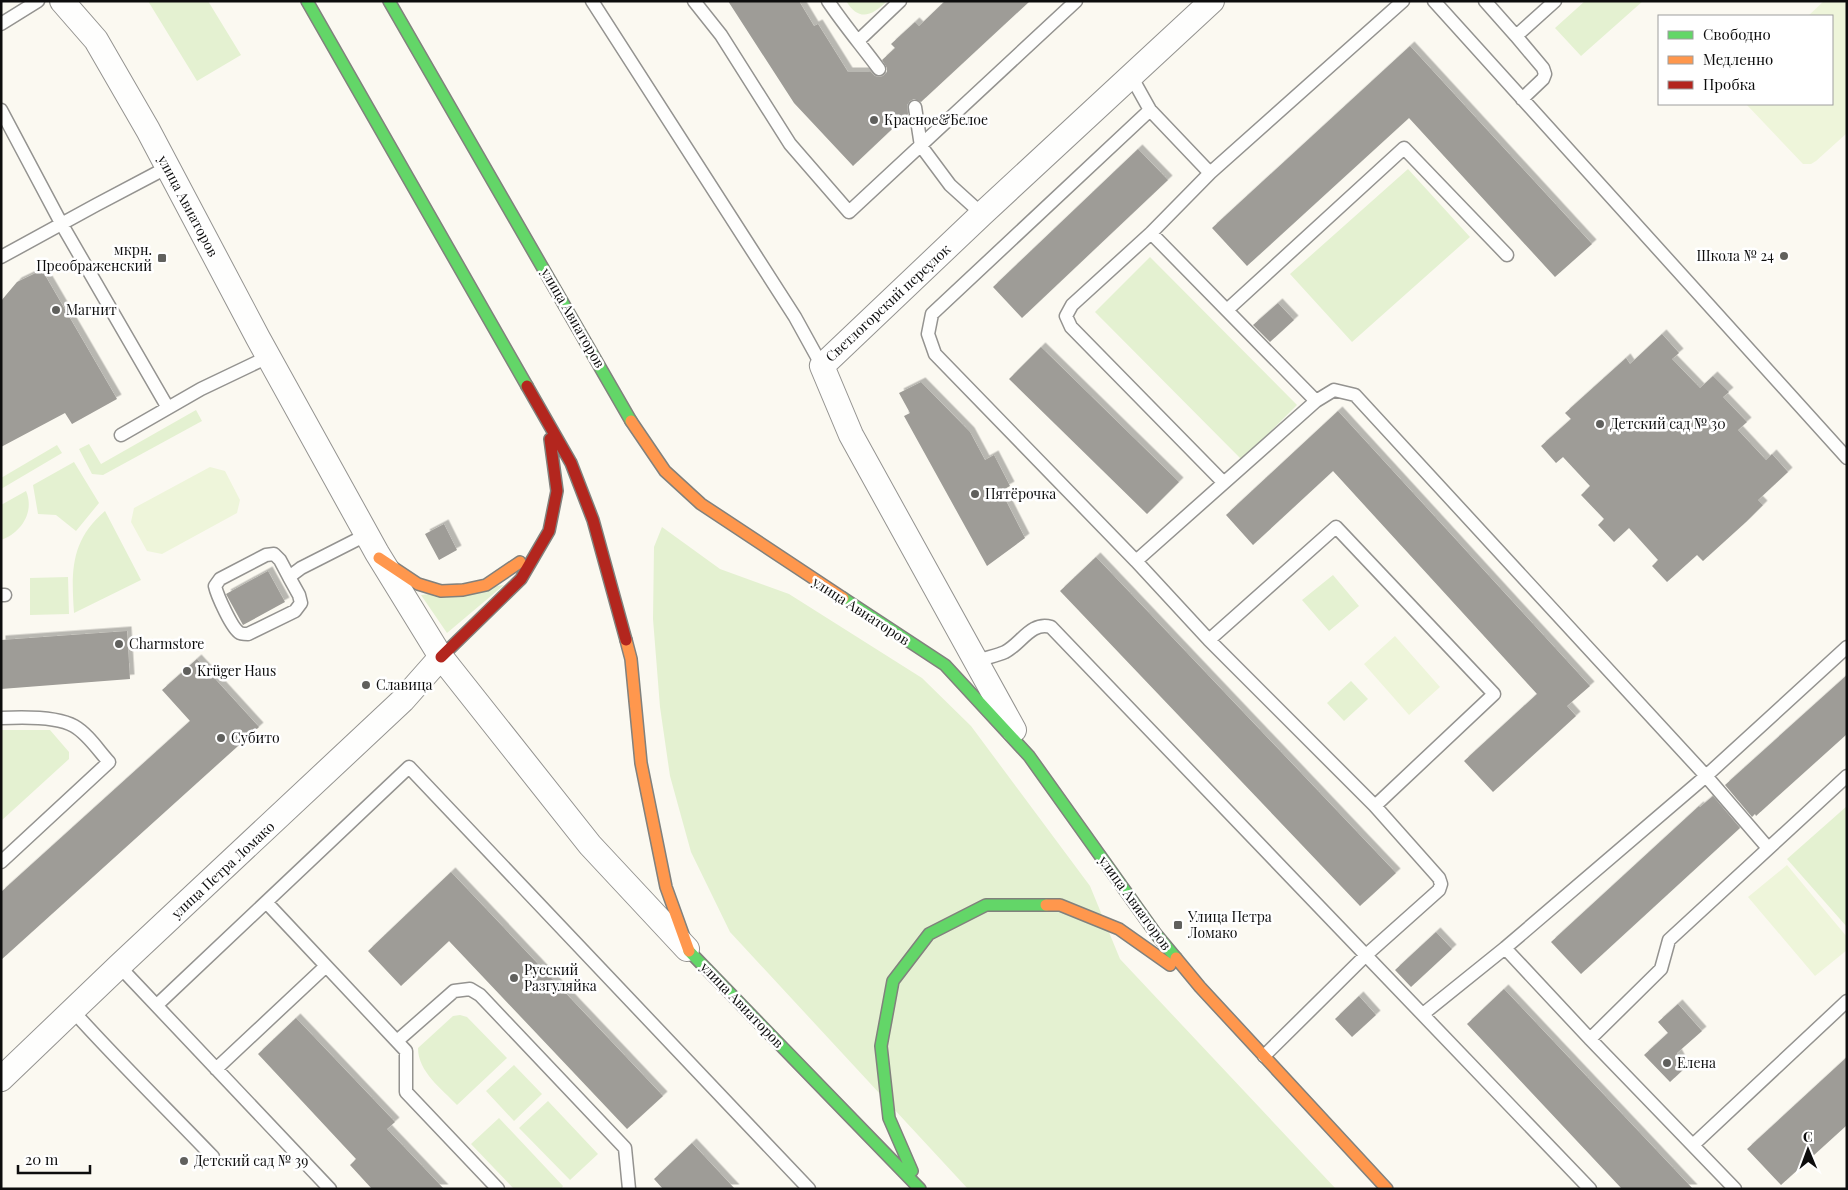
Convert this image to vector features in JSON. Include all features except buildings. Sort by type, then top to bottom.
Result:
[{"type":"main road","name":"улица Авиаторов","points":[[307,1],[571,463],[592,520],[631,659],[642,763],[666,887],[689,951],[920,1188]]},
{"type":"main road","name":"улица Авиаторов","points":[[389,1],[632,422],[666,471],[701,504],[946,665],[1029,756],[1156,934],[1200,987],[1387,1189]]},
{"type":"main road","points":[[441,657],[521,579],[549,531],[557,491],[546,418]]},
{"type":"main road","points":[[380,558],[418,584],[441,591],[463,590],[486,585],[538,550]]},
{"type":"main road","points":[[920,1188],[889,1118],[881,1046],[893,981],[929,934],[986,905],[1060,905],[1119,928],[1200,987]]},
{"type":"street","name":"улица Авиаторов","points":[[62,1],[96,40],[168,168],[268,357],[366,535],[441,657],[590,845],[689,951]]},
{"type":"street","name":"Светлогорский переулок","points":[[1029,756],[974,662],[851,435],[822,366],[982,214],[1212,1]]},
{"type":"street","name":"улица Петра Ломако","points":[[1,1079],[403,700],[441,657]]},
{"type":"lane","points":[[1,24],[38,1]]},
{"type":"lane","points":[[592,1],[795,317],[822,366]]},
{"type":"lane","points":[[694,1],[721,35],[790,144],[849,212],[1076,1]]},
{"type":"lane","points":[[828,1],[878,69]]},
{"type":"lane","points":[[858,41],[900,1]]},
{"type":"lane","points":[[1222,482],[1071,327],[1066,316],[1072,305],[1151,233],[1210,173],[1403,1]]},
{"type":"lane","points":[[1485,1],[1543,68],[1545,74],[1543,79],[1522,99]]},
{"type":"lane","points":[[1516,36],[1555,1]]},
{"type":"lane","points":[[1437,2],[1522,99],[1847,458]]},
{"type":"lane","points":[[1131,76],[1150,110],[1210,173]]},
{"type":"lane","points":[[915,107],[921,146],[950,185],[982,214]]},
{"type":"lane","points":[[1,110],[61,223],[168,408]]},
{"type":"lane","points":[[1150,110],[932,314],[928,334],[935,354],[1136,561],[1209,640],[1375,806],[1439,878],[1442,884],[1439,890],[1365,956],[1264,1056]]},
{"type":"lane","points":[[1227,310],[1404,148],[1508,255]]},
{"type":"lane","points":[[1,257],[61,223],[168,168]]},
{"type":"lane","points":[[1151,233],[1316,401]]},
{"type":"lane","points":[[121,435],[200,389],[268,357]]},
{"type":"lane","points":[[1136,561],[1222,482],[1316,401],[1334,390],[1354,395],[1706,776],[1768,848]]},
{"type":"lane","points":[[1209,640],[1336,527],[1494,694],[1375,806]]},
{"type":"lane","points":[[289,576],[366,535]]},
{"type":"lane","points":[[274,554],[280,560],[289,576],[299,595],[300,603],[295,610],[248,634],[240,634],[216,593],[215,586],[220,578],[266,555],[274,554]]},
{"type":"lane","points":[[974,662],[1006,652],[1035,628],[1044,625],[1051,627],[1590,1189]]},
{"type":"lane","points":[[1423,1014],[1505,948],[1706,776],[1847,647]]},
{"type":"lane","points":[[1,718],[62,720],[75,726],[84,734],[109,762],[1,862]]},
{"type":"lane","points":[[156,1005],[409,767],[809,1189]]},
{"type":"lane","points":[[1590,1039],[1661,969],[1669,940],[1847,776]]},
{"type":"lane","points":[[266,902],[398,1041],[406,1051],[406,1092],[498,1189]]},
{"type":"lane","points":[[1505,948],[1735,1189]]},
{"type":"lane","points":[[119,966],[330,1189]]},
{"type":"lane","points":[[216,1069],[326,966]]},
{"type":"lane","points":[[398,1041],[454,990],[470,989],[475,992],[625,1148],[629,1189]]},
{"type":"lane","points":[[1693,1145],[1847,1001]]},
{"type":"lane","points":[[73,1011],[111,1054],[157,1098],[213,1157]]},
{"type":"green space","points":[[148,1],[208,1],[241,55],[197,81]]},
{"type":"green space","points":[[846,1],[887,1],[871,13],[861,14],[851,8]]},
{"type":"green space","points":[[1585,1],[1643,1],[1581,56],[1555,28]]},
{"type":"green space","points":[[1824,1],[1847,1],[1847,133],[1816,161],[1811,164],[1803,164],[1747,105],[1833,105],[1833,15],[1809,15]]},
{"type":"green space","points":[[1408,169],[1470,237],[1352,342],[1290,274]]},
{"type":"green space","points":[[1150,257],[1297,405],[1242,460],[1095,312]]},
{"type":"green space","points":[[196,410],[202,421],[103,475],[92,474],[79,449],[89,444],[101,464]]},
{"type":"green space","points":[[57,445],[62,453],[1,489],[1,478]]},
{"type":"green space","points":[[74,462],[99,503],[76,531],[56,515],[38,514],[33,485]]},
{"type":"green space","points":[[210,467],[225,471],[240,500],[237,513],[162,554],[147,551],[131,522],[134,508]]},
{"type":"green space","points":[[26,491],[29,507],[24,521],[15,532],[1,540],[1,505]]},
{"type":"green space","points":[[105,511],[141,580],[74,613],[74,569],[79,545],[85,533]]},
{"type":"green space","points":[[662,527],[720,569],[789,594],[922,678],[971,726],[1090,886],[1120,959],[1336,1189],[968,1189],[730,932],[691,852],[670,776],[660,707],[653,619],[654,547]]},
{"type":"green space","points":[[1333,575],[1359,606],[1329,631],[1302,600]]},
{"type":"green space","points":[[68,577],[69,614],[30,615],[30,578]]},
{"type":"green space","points":[[504,585],[447,633],[421,595]]},
{"type":"green space","points":[[1395,636],[1440,687],[1409,715],[1364,664]]},
{"type":"green space","points":[[1351,681],[1368,699],[1344,721],[1327,703]]},
{"type":"green space","points":[[1,730],[50,730],[69,752],[69,759],[1,821]]},
{"type":"green space","points":[[1847,806],[1847,927],[1787,859]]},
{"type":"green space","points":[[1787,865],[1847,937],[1847,950],[1815,976],[1748,897]]},
{"type":"green space","points":[[453,1016],[467,1017],[507,1058],[457,1105],[426,1072],[419,1057],[418,1048]]},
{"type":"green space","points":[[514,1065],[542,1094],[514,1121],[486,1091]]},
{"type":"green space","points":[[548,1101],[598,1154],[570,1180],[519,1128]]},
{"type":"green space","points":[[499,1118],[563,1186],[561,1189],[514,1189],[471,1144]]},
{"type":"traffic: fast","points":[[307,1],[527,386]]},
{"type":"traffic: fast","points":[[389,1],[631,421]]},
{"type":"traffic: fast","points":[[843,598],[945,665],[1029,756],[1156,934],[1176,958]]},
{"type":"traffic: fast","points":[[912,1171],[889,1118],[881,1046],[893,981],[929,934],[986,905],[1046,905]]},
{"type":"traffic: fast","points":[[689,951],[920,1189]]},
{"type":"traffic: slow","points":[[631,421],[665,471],[701,504],[843,598]]},
{"type":"traffic: slow","points":[[379,558],[418,584],[441,591],[463,590],[486,585],[520,562]]},
{"type":"traffic: slow","points":[[626,640],[631,659],[641,763],[666,887],[689,951]]},
{"type":"traffic: slow","points":[[1046,905],[1060,905],[1119,929],[1170,965]]},
{"type":"traffic: slow","points":[[1176,958],[1200,987],[1387,1189]]},
{"type":"traffic: jam","points":[[527,386],[571,463],[593,520],[626,640]]},
{"type":"traffic: jam","points":[[441,657],[521,579],[549,531],[557,491],[550,439]]},
{"type":"place","name":"Красное&Белое","points":[[874,120]]},
{"type":"place","name":"Школа № 24","points":[[1784,256]]},
{"type":"place","name":"мкрн. Преображенский","points":[[162,258]]},
{"type":"place","name":"Магнит","points":[[56,310]]},
{"type":"place","name":"Детский сад № 30","points":[[1600,424]]},
{"type":"place","name":"Пятёрочка","points":[[975,494]]},
{"type":"place","name":"Charmstore","points":[[119,644]]},
{"type":"place","name":"Krüger Haus","points":[[187,671]]},
{"type":"place","name":"Славица","points":[[366,685]]},
{"type":"place","name":"Субито","points":[[221,738]]},
{"type":"place","name":"Улица Петра Ломако","points":[[1178,925]]},
{"type":"place","name":"Русский Разгуляйка","points":[[514,978]]},
{"type":"place","name":"Елена","points":[[1667,1063]]},
{"type":"place","name":"Детский сад № 39","points":[[184,1161]]}]
